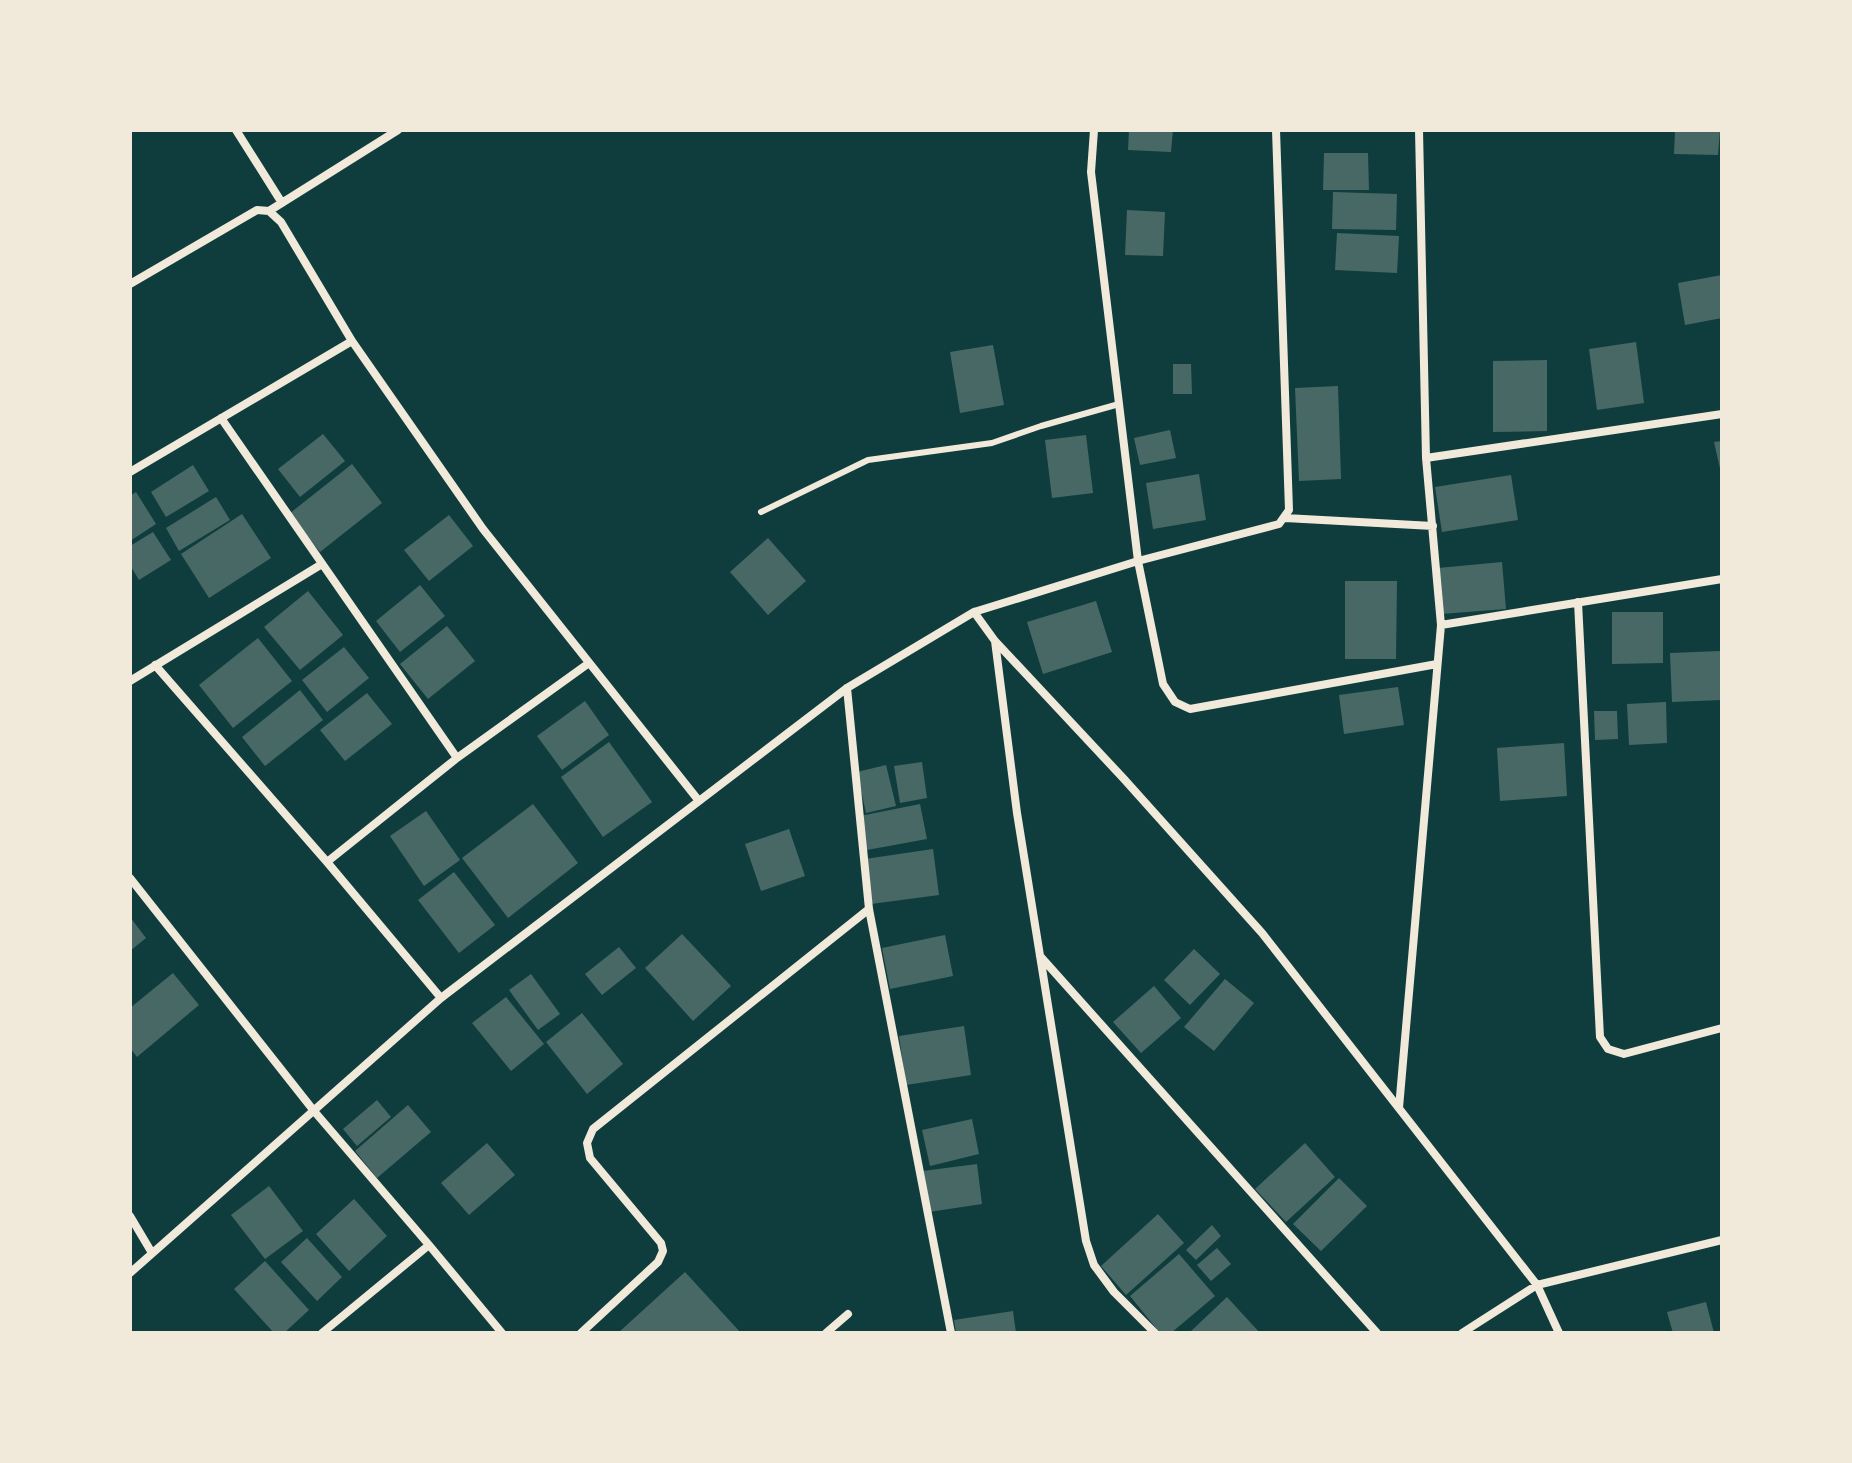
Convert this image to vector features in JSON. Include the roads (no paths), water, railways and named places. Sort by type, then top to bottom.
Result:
[{"type":"street","points":[[236,130],[282,203]]},
{"type":"street","points":[[130,284],[257,210],[269,211],[398,130]]},
{"type":"street","points":[[1094,130],[1091,172],[1138,561],[1163,684],[1175,702],[1190,709],[1437,664]]},
{"type":"street","points":[[130,1273],[441,998],[847,688],[974,612],[1138,561],[1279,524],[1289,510],[1276,130]]},
{"type":"street","points":[[1399,1108],[1441,625],[1426,458],[1419,130]]},
{"type":"street","points":[[269,211],[281,222],[352,341],[483,529],[699,801]]},
{"type":"street","points":[[130,472],[352,341]]},
{"type":"street","points":[[1426,458],[1722,414]]},
{"type":"street","points":[[221,418],[457,758]]},
{"type":"street","points":[[1285,518],[1433,526]]},
{"type":"street","points":[[130,681],[322,564]]},
{"type":"street","points":[[1441,625],[1722,579]]},
{"type":"street","points":[[1578,602],[1600,1037],[1608,1049],[1624,1054],[1722,1028]]},
{"type":"street","points":[[974,612],[995,641],[1262,933],[1537,1285],[1559,1333]]},
{"type":"street","points":[[995,641],[1017,813],[1086,1241],[1094,1265],[1114,1292],[1155,1333]]},
{"type":"street","points":[[327,862],[457,758],[589,663]]},
{"type":"street","points":[[155,665],[441,998]]},
{"type":"street","points":[[847,688],[869,909],[951,1333]]},
{"type":"street","points":[[130,878],[314,1111],[502,1333]]},
{"type":"street","points":[[581,1333],[658,1262],[663,1251],[661,1243],[590,1158],[587,1143],[593,1129],[869,909]]},
{"type":"street","points":[[1040,955],[1377,1333]]},
{"type":"street","points":[[130,1216],[152,1253]]},
{"type":"street","points":[[1462,1333],[1537,1285],[1722,1240]]},
{"type":"street","points":[[322,1333],[429,1245]]},
{"type":"street","points":[[826,1333],[848,1314]]},
{"type":"lane","points":[[761,512],[868,460],[992,443],[1119,404]]}]
